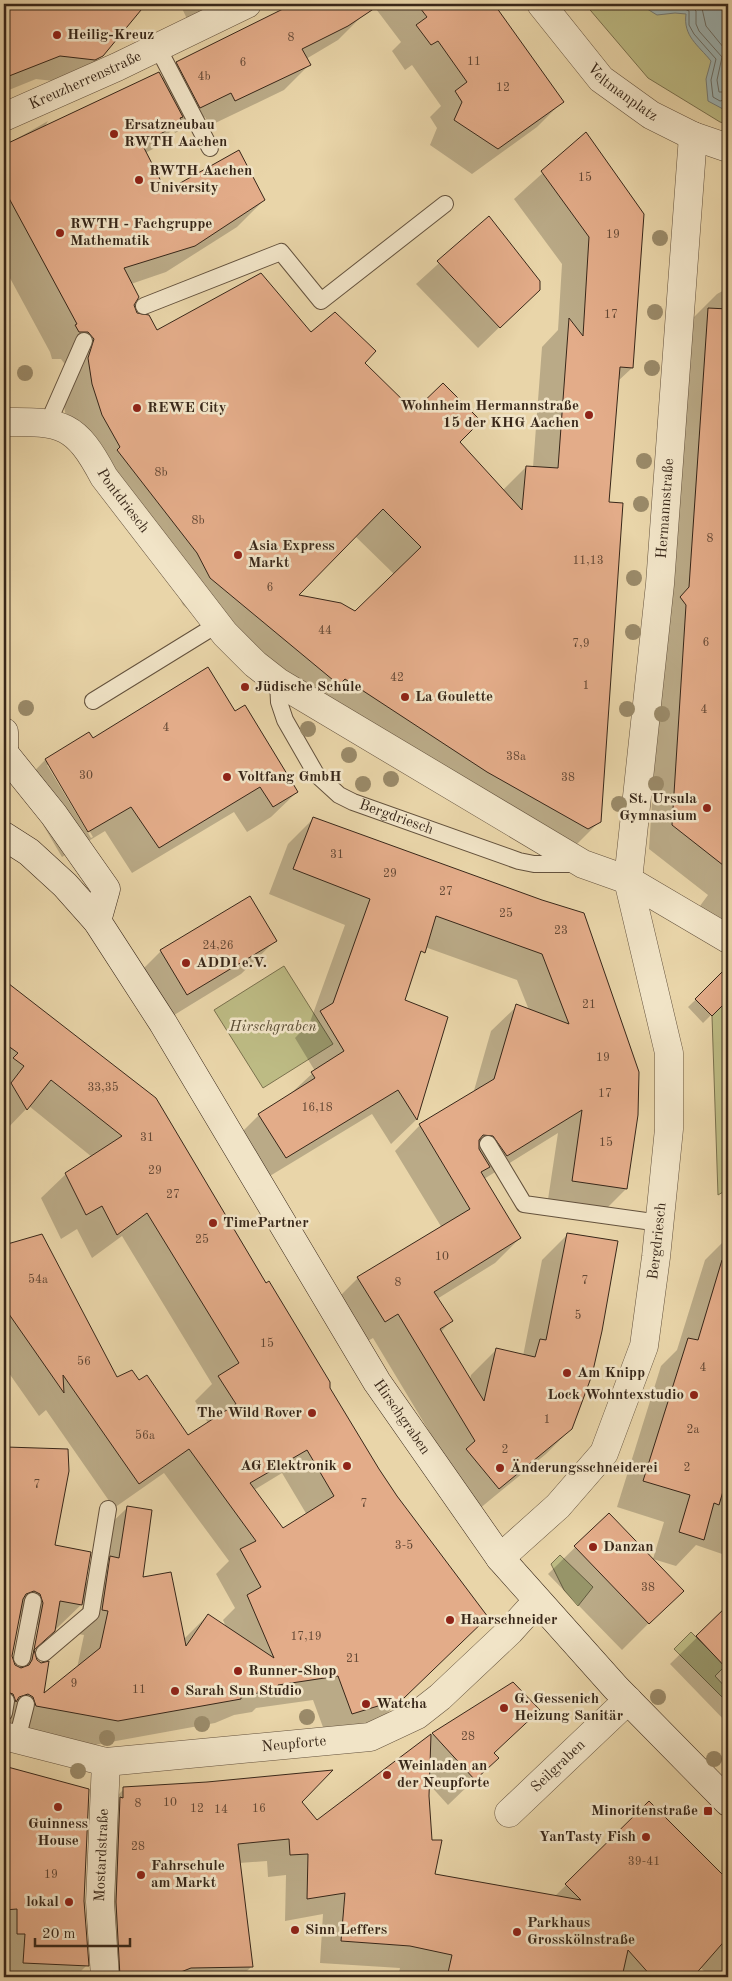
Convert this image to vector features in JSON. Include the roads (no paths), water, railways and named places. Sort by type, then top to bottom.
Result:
[{"type":"street","name":"Kreuzherrenstraße","points":[[4,117],[158,48],[247,4]]},
{"type":"street","name":"Veltmanplatz","points":[[541,4],[600,79],[651,115],[693,136],[728,148]]},
{"type":"street","name":"Hermannstraße","points":[[628,880],[660,584],[693,136]]},
{"type":"street","name":"Pontdriesch","points":[[4,422],[48,423],[69,431],[85,444],[110,485],[218,624]]},
{"type":"street","name":"Bergdriesch","points":[[218,624],[255,664],[278,682],[582,864],[628,880],[728,939]]},
{"type":"street","points":[[4,748],[106,889],[97,921]]},
{"type":"street","name":"Hirschgraben","points":[[4,836],[29,852],[64,884],[97,921],[164,1023],[377,1382],[500,1558],[537,1601]]},
{"type":"street","name":"Bergdriesch","points":[[500,1558],[558,1506],[604,1453],[644,1346],[660,1223],[668,1129],[669,1052],[628,880]]},
{"type":"street","points":[[537,1601],[628,1700],[728,1802]]},
{"type":"street","name":"Neupforte","points":[[11,1738],[106,1762],[370,1737],[417,1715],[440,1697],[510,1632],[537,1601]]},
{"type":"street","name":"Seilgraben","points":[[509,1813],[628,1700]]},
{"type":"street","name":"Mostardstraße","points":[[105,1977],[100,1902],[106,1762]]},
{"type":"lane","points":[[158,48],[210,148]]},
{"type":"lane","points":[[144,306],[281,252],[320,301],[445,204]]},
{"type":"lane","points":[[48,423],[84,341]]},
{"type":"lane","points":[[93,701],[218,624]]},
{"type":"lane","name":"Bergdriesch","points":[[278,682],[279,702],[285,720],[316,774],[339,795],[353,802],[519,861],[534,864],[582,864]]},
{"type":"lane","points":[[488,1144],[524,1204],[660,1223]]},
{"type":"lane","points":[[44,1653],[91,1613],[108,1509]]},
{"type":"lane","points":[[22,1658],[34,1601]]},
{"type":"lane","points":[[11,1738],[26,1704]]},
{"type":"water","points":[[639,4],[728,4],[728,101],[723,109],[708,101],[706,79],[711,61],[692,40],[687,28],[686,14],[657,15]]},
{"type":"place","name":"Heilig-Kreuz","points":[[57,35]]},
{"type":"place","name":"Ersatzneubau RWTH Aachen","points":[[114,134]]},
{"type":"place","name":"RWTH Aachen University","points":[[139,180]]},
{"type":"place","name":"RWTH - Fachgruppe Mathematik","points":[[60,233]]},
{"type":"place","name":"REWE City","points":[[137,408]]},
{"type":"place","name":"Wohnheim Hermannstraße 15 der KHG Aachen","points":[[589,415]]},
{"type":"place","name":"Asia Express Markt","points":[[238,555]]},
{"type":"place","name":"Jüdische Schule","points":[[245,687]]},
{"type":"place","name":"La Goulette","points":[[405,697]]},
{"type":"place","name":"Voltfang GmbH","points":[[227,777]]},
{"type":"place","name":"St. Ursula Gymnasium","points":[[707,808]]},
{"type":"place","name":"ADDI e.V.","points":[[186,963]]},
{"type":"place","name":"TimePartner","points":[[213,1223]]},
{"type":"place","name":"Am Knipp","points":[[567,1373]]},
{"type":"place","name":"Lock Wohntexstudio","points":[[694,1395]]},
{"type":"place","name":"The Wild Rover","points":[[312,1413]]},
{"type":"place","name":"AG Elektronik","points":[[347,1466]]},
{"type":"place","name":"Änderungsschneiderei","points":[[500,1468]]},
{"type":"place","name":"Danzan","points":[[593,1547]]},
{"type":"place","name":"Haarschneider","points":[[450,1620]]},
{"type":"place","name":"Runner-Shop","points":[[238,1671]]},
{"type":"place","name":"Sarah Sun Studio","points":[[175,1691]]},
{"type":"place","name":"Watcha","points":[[366,1704]]},
{"type":"place","name":"G. Gessenich Heizung Sanitär","points":[[504,1708]]},
{"type":"place","name":"Weinladen an der Neupforte","points":[[387,1775]]},
{"type":"place","name":"Guinness House","points":[[58,1807]]},
{"type":"place","name":"Minoritenstraße","points":[[708,1811]]},
{"type":"place","name":"YanTasty Fish","points":[[646,1837]]},
{"type":"place","name":"Fahrschule am Markt","points":[[141,1875]]},
{"type":"place","name":"lokal","points":[[69,1902]]},
{"type":"place","name":"Sinn Leffers","points":[[295,1930]]},
{"type":"place","name":"Parkhaus Grosskölnstraße","points":[[517,1932]]}]
